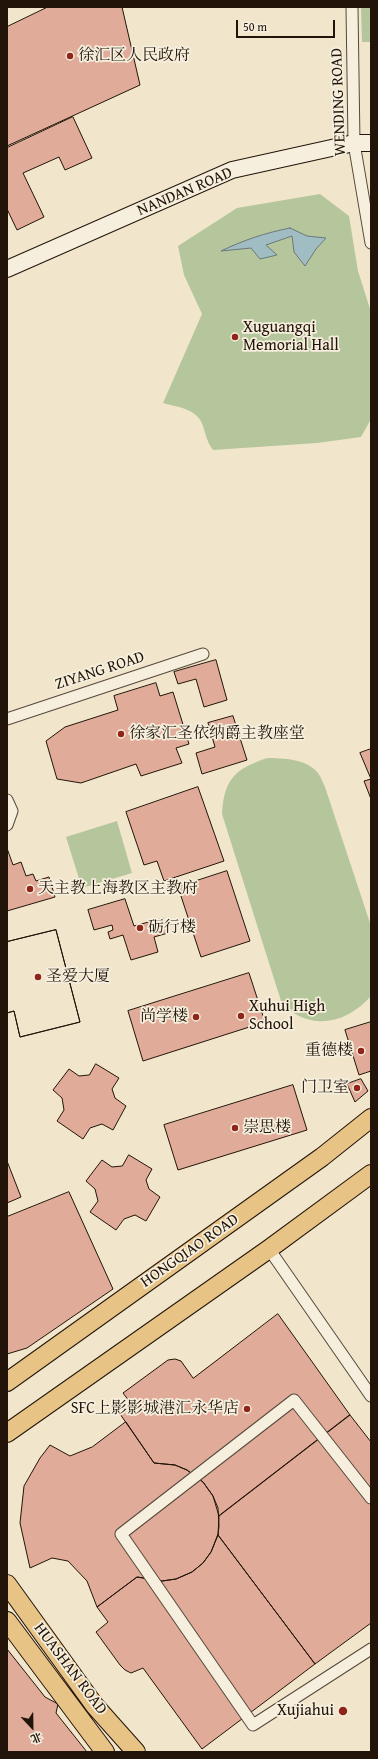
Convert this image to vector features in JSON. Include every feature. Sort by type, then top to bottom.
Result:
[{"type":"main road","name":"NANDAN ROAD","points":[[7,269],[232,170],[354,143],[371,143]]},
{"type":"main road","name":"HONGQIAO ROAD","points":[[7,1382],[322,1157],[371,1118]]},
{"type":"main road","points":[[7,1433],[269,1250],[371,1174]]},
{"type":"main road","name":"HUASHAN ROAD","points":[[7,1584],[95,1706],[136,1752]]},
{"type":"main road","name":"HUASHAN ROAD","points":[[7,1621],[36,1663],[104,1752]]},
{"type":"main road","points":[[7,1628],[36,1663]]},
{"type":"street","name":"WENDING ROAD","points":[[352,7],[354,143],[371,243]]},
{"type":"street","name":"ZIYANG ROAD","points":[[7,719],[203,654]]},
{"type":"street","points":[[7,800],[12,811],[7,825]]},
{"type":"street","points":[[269,1250],[371,1396]]},
{"type":"street","points":[[371,1498],[294,1400],[121,1534],[253,1725],[371,1648]]},
{"type":"green space","points":[[361,7],[371,7],[371,42],[362,42]]},
{"type":"green space","points":[[320,194],[349,216],[358,271],[371,312],[371,419],[361,437],[317,443],[213,450],[197,416],[187,410],[163,403],[202,314],[184,275],[178,246],[237,208]]},
{"type":"green space","points":[[267,758],[280,758],[301,762],[313,768],[319,775],[325,787],[371,926],[371,996],[361,1006],[339,1018],[327,1021],[315,1021],[303,1018],[291,1011],[281,1001],[222,814],[225,792],[233,777],[247,766]]},
{"type":"green space","points":[[117,821],[132,873],[82,888],[66,837]]},
{"type":"water","points":[[290,228],[307,236],[326,238],[316,249],[305,266],[294,252],[292,236],[266,245],[277,255],[260,259],[251,248],[221,251],[255,237]]},
{"type":"building","name":"徐汇区人民政府","points":[[48,7],[122,7],[140,85],[7,146],[7,27]]},
{"type":"building","points":[[73,117],[92,158],[65,170],[59,157],[23,173],[44,217],[17,230],[7,209],[7,148]]},
{"type":"building","points":[[216,660],[227,700],[204,707],[196,679],[178,684],[174,672]]},
{"type":"building","name":"徐家汇圣依纳爵主教座堂","points":[[156,683],[160,696],[173,692],[189,744],[176,748],[182,763],[141,776],[136,764],[81,783],[57,779],[46,741],[65,727],[118,710],[114,696]]},
{"type":"building","points":[[233,716],[247,760],[202,774],[196,753],[215,747],[208,723]]},
{"type":"building","points":[[371,749],[371,779],[360,753]]},
{"type":"building","points":[[371,779],[371,799],[364,781]]},
{"type":"building","points":[[198,787],[224,861],[164,881],[157,861],[144,865],[126,812]]},
{"type":"building","name":"天主教上海教区主教府","points":[[8,851],[13,865],[21,862],[26,876],[33,874],[36,881],[49,877],[55,897],[7,911]]},
{"type":"building","points":[[227,871],[250,941],[201,957],[178,887]]},
{"type":"building","name":"砺行楼","points":[[125,899],[134,926],[163,918],[168,933],[154,937],[158,952],[131,960],[123,935],[110,939],[108,932],[113,930],[112,925],[94,930],[88,910]]},
{"type":"building","name":"圣爱大厦","points":[[56,930],[80,1022],[20,1037],[14,1011],[7,1013],[7,942]]},
{"type":"building","name":"圣爱大厦","points":[[56,930],[80,1022],[20,1037],[14,1011],[7,1013],[7,942]]},
{"type":"building","name":"尚学楼","points":[[249,973],[265,1022],[143,1061],[128,1011]]},
{"type":"building","name":"重德楼","points":[[371,1022],[371,1071],[359,1075],[345,1030]]},
{"type":"building","points":[[96,1064],[119,1078],[112,1089],[115,1098],[126,1106],[113,1130],[102,1124],[90,1128],[83,1139],[57,1121],[64,1110],[62,1098],[53,1090],[69,1069],[79,1076],[89,1075]]},
{"type":"building","name":"门卫室","points":[[361,1079],[368,1091],[355,1102],[347,1084]]},
{"type":"building","name":"崇思楼","points":[[293,1085],[307,1130],[178,1170],[164,1125]]},
{"type":"building","points":[[129,1155],[152,1169],[146,1180],[149,1189],[160,1197],[146,1221],[135,1215],[124,1219],[116,1230],[90,1212],[98,1201],[95,1189],[86,1181],[102,1160],[112,1167],[122,1166]]},
{"type":"building","points":[[7,1161],[21,1197],[7,1203]]},
{"type":"building","points":[[69,1192],[113,1289],[27,1348],[7,1354],[7,1217]]},
{"type":"building","points":[[278,1314],[350,1415],[219,1516],[213,1496],[203,1482],[187,1470],[175,1465],[154,1463],[120,1414],[132,1405],[123,1393],[168,1360],[175,1359],[181,1361],[193,1378]]},
{"type":"building","points":[[350,1415],[371,1442],[371,1623],[315,1664],[218,1535],[219,1516]]},
{"type":"building","points":[[126,1422],[154,1463],[175,1465],[187,1470],[203,1482],[213,1496],[218,1508],[218,1535],[211,1552],[203,1563],[192,1572],[176,1579],[162,1581],[137,1577],[97,1607],[87,1581],[68,1561],[52,1558],[30,1568],[20,1523],[24,1486],[40,1458],[50,1445],[70,1456],[92,1447]]},
{"type":"building","points":[[218,1535],[315,1664],[202,1749],[143,1668],[131,1673],[120,1665],[96,1632],[108,1622],[97,1607],[137,1577],[162,1581],[176,1579],[192,1572],[203,1563],[211,1552]]},
{"type":"building","points":[[7,1649],[45,1697],[58,1704],[56,1713],[87,1752],[7,1752]]},
{"type":"place","name":"徐汇区人民政府","points":[[70,56]]},
{"type":"place","name":"Xuguangqi Memorial Hall","points":[[235,337]]},
{"type":"place","name":"徐家汇圣依纳爵主教座堂","points":[[121,734]]},
{"type":"place","name":"天主教上海教区主教府","points":[[30,889]]},
{"type":"place","name":"砺行楼","points":[[140,928]]},
{"type":"place","name":"圣爱大厦","points":[[38,977]]},
{"type":"place","name":"Xuhui High School","points":[[241,1016]]},
{"type":"place","name":"尚学楼","points":[[196,1017]]},
{"type":"place","name":"重德楼","points":[[361,1051]]},
{"type":"place","name":"门卫室","points":[[357,1088]]},
{"type":"place","name":"崇思楼","points":[[235,1128]]},
{"type":"place","name":"SFC上影影城港汇永华店","points":[[247,1409]]},
{"type":"place","name":"Xujiahui","points":[[343,1711]]}]
